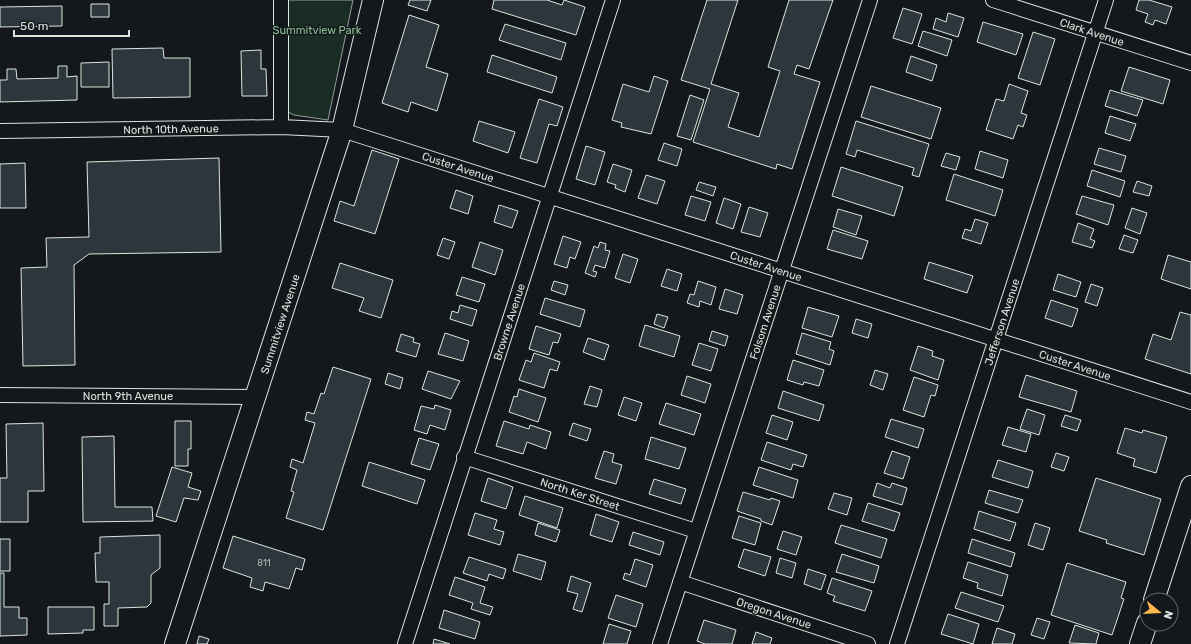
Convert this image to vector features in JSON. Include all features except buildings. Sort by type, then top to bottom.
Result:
[{"type":"main road","name":"Summitview Avenue","points":[[175,644],[342,130],[373,0]]},
{"type":"main road","points":[[1157,592],[1191,486]]},
{"type":"main road","points":[[1140,644],[1144,632]]},
{"type":"street","points":[[281,0],[281,127]]},
{"type":"street","name":"Browne Avenue","points":[[405,644],[464,457],[613,0]]},
{"type":"street","name":"Folsom Avenue","points":[[660,644],[870,0]]},
{"type":"street","name":"Clark Avenue","points":[[993,0],[1191,63]]},
{"type":"street","name":"Jefferson Avenue","points":[[897,644],[997,340],[1106,0]]},
{"type":"street","name":"North 10th Avenue","points":[[0,131],[281,127],[342,130]]},
{"type":"street","name":"Custer Avenue","points":[[342,130],[1191,402]]},
{"type":"street","name":"North 9th Avenue","points":[[0,395],[256,396]]},
{"type":"street","name":"North Ker Street","points":[[464,457],[696,531]]},
{"type":"street","name":"Oregon Avenue","points":[[680,582],[868,644]]},
{"type":"green space","name":"Summitview Park","points":[[287,0],[353,0],[328,120],[294,115],[288,112]]}]
